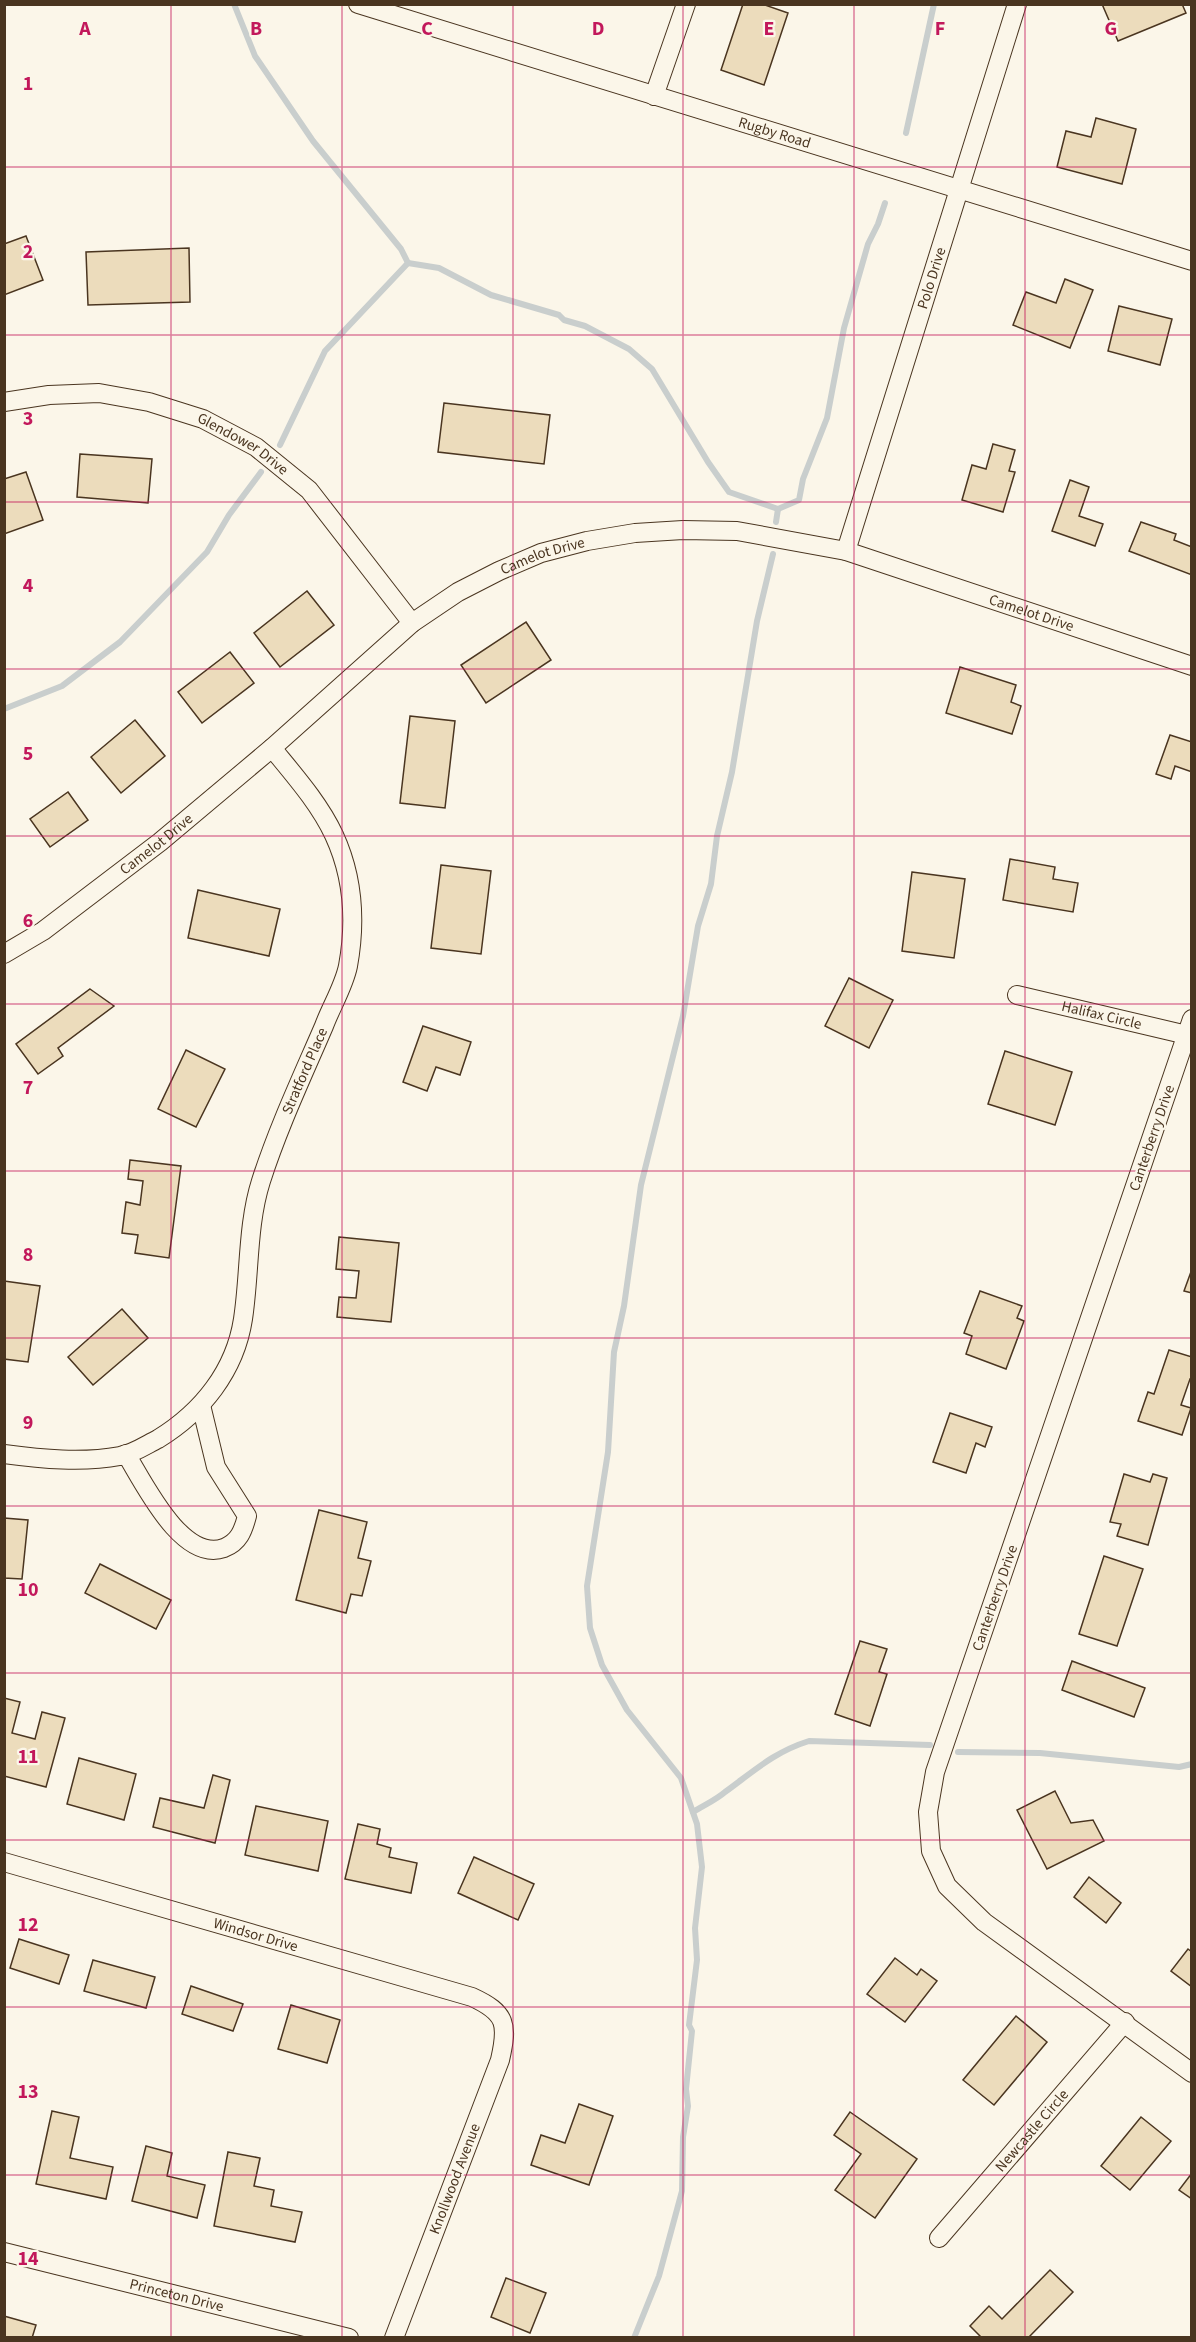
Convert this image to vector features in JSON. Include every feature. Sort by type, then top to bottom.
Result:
[{"type":"street","name":"Rugby Road","points":[[358,4],[1191,261]]},
{"type":"street","points":[[654,96],[686,4]]},
{"type":"street","name":"Polo Drive","points":[[846,551],[1017,4]]},
{"type":"street","name":"Glendower Drive","points":[[4,402],[49,395],[99,393],[149,402],[203,419],[256,447],[309,490],[412,623]]},
{"type":"street","name":"Camelot Drive","points":[[4,954],[43,931],[159,842],[272,748],[412,623],[458,592],[541,552],[635,533],[683,530],[737,531],[846,551],[1191,666]]},
{"type":"street","name":"Stratford Place","points":[[4,1454],[53,1459],[86,1459],[126,1454],[178,1427],[209,1398],[231,1361],[243,1321],[253,1215],[261,1183],[273,1148],[348,969],[353,927],[351,893],[345,865],[334,835],[316,804],[272,748]]},
{"type":"street","name":"Halifax Circle","points":[[1017,995],[1189,1027]]},
{"type":"street","name":"Canterberry Drive","points":[[1189,1027],[935,1772],[928,1812],[931,1851],[947,1886],[984,1922],[1125,2022],[1191,2073]]},
{"type":"street","points":[[126,1454],[169,1523],[196,1547],[215,1551],[230,1546],[242,1534],[247,1516],[216,1467],[201,1405]]},
{"type":"street","name":"Windsor Drive","points":[[4,1862],[472,1997],[489,2005],[502,2018]]},
{"type":"street","name":"Knollwood Avenue","points":[[394,2337],[500,2060],[506,2035],[502,2018]]},
{"type":"street","name":"Newcastle Circle","points":[[939,2238],[1125,2022]]},
{"type":"street","name":"Princeton Drive","points":[[4,2252],[349,2337]]},
{"type":"building","points":[[743,4],[762,4],[788,13],[764,85],[721,70]]},
{"type":"building","points":[[1102,4],[1182,4],[1186,13],[1118,41]]},
{"type":"building","points":[[1096,118],[1136,129],[1122,184],[1057,167],[1066,131],[1091,137]]},
{"type":"building","points":[[26,236],[43,280],[4,295],[4,244]]},
{"type":"building","points":[[189,248],[190,302],[88,305],[86,252]]},
{"type":"building","points":[[1065,279],[1093,290],[1070,348],[1013,325],[1026,292],[1056,303]]},
{"type":"building","points":[[1119,306],[1172,319],[1160,365],[1108,351]]},
{"type":"building","points":[[444,403],[550,415],[544,464],[438,452]]},
{"type":"building","points":[[993,444],[1015,450],[1009,471],[1015,472],[1003,512],[962,500],[972,465],[986,469]]},
{"type":"building","points":[[80,454],[152,459],[148,503],[77,497]]},
{"type":"building","points":[[26,472],[43,520],[4,534],[4,479]]},
{"type":"building","points":[[1070,480],[1089,487],[1079,516],[1103,524],[1095,546],[1052,531]]},
{"type":"building","points":[[1141,522],[1176,534],[1174,540],[1192,547],[1192,575],[1129,551]]},
{"type":"building","points":[[307,591],[334,625],[280,667],[254,633]]},
{"type":"building","points":[[526,622],[551,660],[486,703],[461,665]]},
{"type":"building","points":[[230,652],[254,683],[202,723],[178,692]]},
{"type":"building","points":[[960,667],[1016,685],[1011,702],[1021,706],[1012,734],[946,713]]},
{"type":"building","points":[[410,716],[455,721],[445,808],[400,803]]},
{"type":"building","points":[[135,720],[165,756],[121,793],[91,757]]},
{"type":"building","points":[[1170,735],[1192,742],[1192,772],[1175,766],[1171,779],[1156,774]]},
{"type":"building","points":[[68,792],[88,820],[50,847],[30,819]]},
{"type":"building","points":[[1010,859],[1055,867],[1053,879],[1078,883],[1073,912],[1003,900]]},
{"type":"building","points":[[441,865],[491,871],[481,954],[431,948]]},
{"type":"building","points":[[912,872],[965,879],[954,958],[902,951]]},
{"type":"building","points":[[198,890],[280,909],[269,956],[188,938]]},
{"type":"building","points":[[849,978],[893,1000],[869,1048],[825,1026]]},
{"type":"building","points":[[90,989],[114,1006],[58,1048],[63,1056],[38,1074],[16,1044]]},
{"type":"building","points":[[423,1026],[471,1042],[460,1075],[436,1067],[427,1091],[403,1082]]},
{"type":"building","points":[[186,1050],[225,1069],[196,1127],[158,1109]]},
{"type":"building","points":[[1005,1051],[1072,1072],[1055,1125],[988,1104]]},
{"type":"building","points":[[130,1160],[181,1166],[169,1258],[135,1253],[138,1235],[122,1233],[126,1202],[140,1205],[143,1181],[128,1179]]},
{"type":"building","points":[[339,1237],[399,1243],[391,1322],[337,1317],[339,1297],[356,1298],[359,1271],[336,1269]]},
{"type":"building","points":[[1192,1269],[1192,1293],[1184,1291]]},
{"type":"building","points":[[4,1281],[40,1286],[28,1362],[4,1359]]},
{"type":"building","points":[[980,1291],[1022,1306],[1017,1318],[1024,1321],[1006,1369],[966,1354],[972,1336],[964,1333]]},
{"type":"building","points":[[122,1309],[148,1338],[93,1385],[68,1357]]},
{"type":"building","points":[[1169,1350],[1192,1357],[1192,1380],[1190,1379],[1181,1405],[1191,1408],[1182,1435],[1138,1421],[1148,1392],[1154,1394]]},
{"type":"building","points":[[950,1413],[992,1427],[985,1447],[976,1443],[966,1473],[933,1462]]},
{"type":"building","points":[[1124,1474],[1150,1482],[1153,1474],[1167,1478],[1148,1545],[1117,1536],[1121,1524],[1110,1522]]},
{"type":"building","points":[[319,1510],[367,1522],[358,1558],[371,1561],[362,1596],[351,1594],[346,1613],[296,1600]]},
{"type":"building","points":[[4,1518],[28,1520],[22,1579],[4,1578]]},
{"type":"building","points":[[1104,1556],[1143,1569],[1117,1646],[1079,1634]]},
{"type":"building","points":[[100,1564],[171,1600],[156,1629],[85,1593]]},
{"type":"building","points":[[860,1641],[887,1649],[879,1672],[887,1674],[870,1726],[835,1714]]},
{"type":"building","points":[[1072,1661],[1145,1688],[1134,1717],[1062,1690]]},
{"type":"building","points":[[4,1698],[20,1702],[12,1733],[35,1739],[42,1712],[65,1718],[46,1787],[4,1776]]},
{"type":"building","points":[[79,1758],[136,1774],[124,1820],[67,1804]]},
{"type":"building","points":[[213,1775],[230,1780],[215,1843],[153,1827],[160,1798],[204,1808]]},
{"type":"building","points":[[1055,1791],[1071,1823],[1093,1820],[1104,1841],[1047,1869],[1017,1810]]},
{"type":"building","points":[[256,1806],[328,1821],[318,1871],[245,1855]]},
{"type":"building","points":[[358,1824],[380,1829],[377,1844],[391,1848],[389,1857],[417,1863],[411,1893],[345,1879]]},
{"type":"building","points":[[474,1857],[534,1884],[518,1920],[458,1893]]},
{"type":"building","points":[[1089,1877],[1121,1903],[1106,1923],[1074,1897]]},
{"type":"building","points":[[19,1939],[69,1955],[59,1984],[10,1968]]},
{"type":"building","points":[[1188,1949],[1192,1952],[1192,1987],[1171,1971]]},
{"type":"building","points":[[895,1958],[917,1975],[921,1969],[937,1981],[905,2022],[867,1994]]},
{"type":"building","points":[[93,1960],[155,1977],[146,2008],[84,1991]]},
{"type":"building","points":[[191,1986],[243,2004],[233,2031],[182,2014]]},
{"type":"building","points":[[291,2005],[340,2020],[327,2063],[278,2049]]},
{"type":"building","points":[[1016,2016],[1047,2042],[994,2105],[963,2080]]},
{"type":"building","points":[[579,2104],[613,2116],[589,2185],[531,2165],[541,2135],[565,2143]]},
{"type":"building","points":[[52,2111],[79,2117],[70,2158],[113,2167],[106,2199],[36,2184]]},
{"type":"building","points":[[850,2112],[917,2159],[875,2218],[835,2190],[861,2154],[834,2135]]},
{"type":"building","points":[[1141,2117],[1171,2141],[1130,2190],[1101,2166]]},
{"type":"building","points":[[146,2146],[172,2153],[167,2176],[205,2185],[197,2218],[132,2201]]},
{"type":"building","points":[[228,2152],[260,2158],[254,2186],[274,2190],[271,2206],[302,2212],[295,2242],[214,2226]]},
{"type":"building","points":[[1192,2173],[1192,2199],[1179,2190]]},
{"type":"building","points":[[1050,2270],[1073,2292],[1028,2338],[982,2338],[970,2326],[989,2306],[1002,2319]]},
{"type":"building","points":[[506,2278],[546,2293],[530,2333],[491,2317]]},
{"type":"building","points":[[4,2316],[36,2325],[32,2338],[4,2338]]},
{"type":"waterway","points":[[234,4],[255,56],[313,141],[401,249],[408,263]]},
{"type":"waterway","points":[[906,133],[934,4]]},
{"type":"waterway","points":[[408,263],[439,268],[491,295],[559,315],[564,320],[585,326],[629,349],[652,369],[708,462],[729,492],[778,509],[799,500],[803,479],[827,418],[844,328],[868,244],[885,203]]},
{"type":"waterway","points":[[280,445],[325,351],[408,263]]},
{"type":"waterway","points":[[4,709],[62,686],[120,642],[207,552],[229,515],[261,472]]},
{"type":"waterway","points":[[776,522],[778,509]]},
{"type":"waterway","points":[[634,2338],[659,2276],[682,2191],[683,2137],[688,2106],[686,2089],[692,2031],[689,2025],[697,1960],[695,1928],[702,1867],[697,1824],[681,1778],[627,1710],[602,1665],[590,1628],[587,1586],[608,1452],[614,1352],[624,1306],[641,1185],[683,1016],[698,926],[711,884],[717,836],[732,772],[757,621],[773,554]]},
{"type":"waterway","points":[[693,1812],[718,1798],[775,1756],[809,1741],[930,1745]]},
{"type":"waterway","points":[[958,1752],[1040,1753],[1179,1767],[1192,1764]]}]
